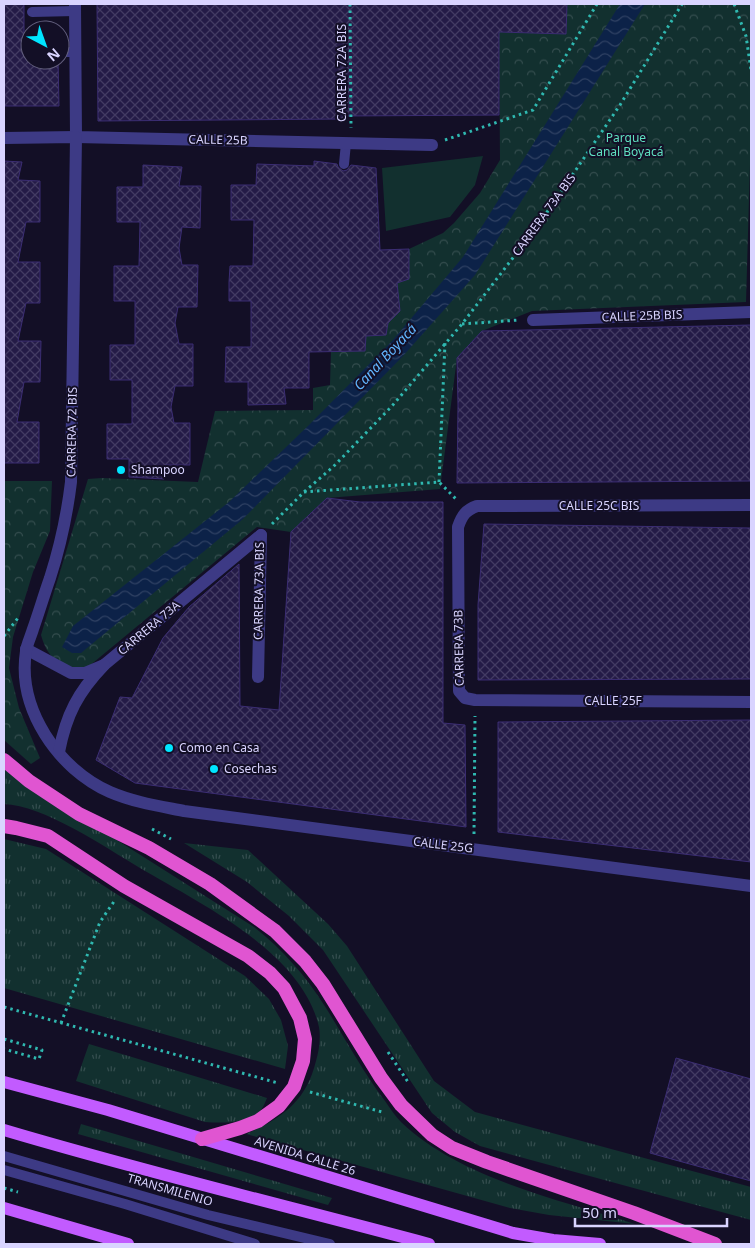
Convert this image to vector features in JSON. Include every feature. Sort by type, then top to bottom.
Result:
[{"type":"highway","points":[[4,760],[29,781],[78,814],[149,848],[210,884],[268,926],[305,961],[323,984],[380,1078],[401,1105],[432,1135],[452,1148],[487,1162],[634,1213],[715,1244]]},
{"type":"highway","points":[[4,826],[48,836],[124,886],[248,956],[270,973],[284,988],[300,1018],[304,1039],[303,1061],[294,1087],[278,1106],[258,1121],[202,1139]]},
{"type":"main road","name":"AVENIDA CALLE 26","points":[[4,1082],[108,1110],[513,1233],[553,1240],[600,1244]]},
{"type":"main road","points":[[4,1130],[96,1158],[430,1244]]},
{"type":"main road","points":[[4,1208],[128,1244]]},
{"type":"street","name":"CARRERA 72 BIS","points":[[75,8],[76,137],[71,482],[63,531],[51,576],[26,649],[26,679],[29,697],[40,726],[59,752],[76,770],[93,782],[110,792],[136,801]]},
{"type":"street","name":"CALLE 25B","points":[[4,138],[76,137],[432,145]]},
{"type":"street","name":"CALLE 25B BIS","points":[[533,320],[751,312]]},
{"type":"street","name":"CALLE 25C BIS","points":[[467,510],[477,506],[751,505]]},
{"type":"street","name":"CARRERA 73B","points":[[467,510],[461,518],[458,527],[459,691],[465,698],[475,700]]},
{"type":"street","name":"CARRERA 73A","points":[[26,649],[71,673],[84,673],[104,665],[260,535]]},
{"type":"street","name":"CARRERA 73A BIS","points":[[258,678],[260,535]]},
{"type":"street","points":[[59,752],[67,719],[77,699],[87,683],[104,665]]},
{"type":"street","name":"CALLE 25F","points":[[475,700],[751,702]]},
{"type":"street","name":"CALLE 25G","points":[[136,801],[184,811],[751,886]]},
{"type":"lane","points":[[32,12],[75,8]]},
{"type":"lane","points":[[70,50],[76,50]]},
{"type":"lane","points":[[344,164],[349,143]]},
{"type":"lane","name":"TRANSMILENIO","points":[[4,1156],[208,1215],[330,1244]]},
{"type":"lane","points":[[4,1170],[255,1244]]},
{"type":"path","name":"CARRERA 72A BIS","points":[[349,143],[350,4]]},
{"type":"path","points":[[432,145],[532,110],[597,4]]},
{"type":"path","name":"CARRERA 73A BIS","points":[[260,535],[333,467],[392,406],[462,324],[539,224],[620,106],[682,4]]},
{"type":"path","points":[[734,4],[746,36],[751,70]]},
{"type":"path","points":[[462,324],[533,320]]},
{"type":"path","points":[[445,344],[439,482],[467,510]]},
{"type":"path","points":[[304,492],[439,482]]},
{"type":"path","name":"CARRERA 73B","points":[[474,849],[475,700]]},
{"type":"path","points":[[149,848],[160,832]]},
{"type":"path","points":[[61,1023],[100,922],[124,886]]},
{"type":"path","points":[[4,1007],[382,1112]]},
{"type":"path","points":[[4,1038],[42,1050],[39,1059],[4,1048]]},
{"type":"green space","name":"Parque Canal Boyacá","points":[[567,4],[751,4],[751,163],[746,302],[532,311],[482,331],[457,358],[440,489],[327,498],[291,532],[257,527],[88,667],[71,667],[57,662],[48,651],[41,635],[88,479],[198,482],[215,411],[313,410],[313,388],[330,385],[331,351],[365,351],[366,336],[386,335],[388,323],[400,311],[397,283],[409,249],[443,233],[454,223],[480,193],[500,160],[499,32],[566,34]]},
{"type":"green space","points":[[483,156],[475,185],[450,217],[386,231],[382,168]]},
{"type":"green space","points":[[4,481],[52,481],[50,531],[33,572],[13,637],[9,668],[19,708],[40,758],[31,764],[4,740]]},
{"type":"green space","points":[[4,766],[19,778],[254,927],[265,936],[284,954],[310,985],[369,1079],[395,1115],[425,1142],[481,1173],[543,1196],[635,1224],[549,1215],[510,1208],[246,1134],[271,1122],[291,1107],[299,1098],[312,1075],[320,1040],[319,1027],[309,1000],[292,976],[271,953],[219,914],[55,819],[20,806],[4,804]]},
{"type":"green space","points":[[4,839],[46,849],[245,976],[269,999],[281,1020],[288,1046],[285,1069],[4,988]]},
{"type":"green space","points":[[184,843],[248,850],[328,924],[347,946],[434,1081],[475,1112],[751,1187],[751,1220],[480,1146],[455,1132],[432,1113],[323,950],[289,916],[247,882]]},
{"type":"green space","points":[[89,1044],[267,1098],[260,1111],[247,1119],[241,1121],[205,1122],[76,1081]]},
{"type":"green space","points":[[81,1124],[332,1198],[328,1205],[78,1134]]},
{"type":"water","name":"Canal Boyacá","points":[[620,4],[645,4],[475,275],[403,356],[243,519],[81,653],[72,653],[62,647],[73,626],[229,502],[392,341],[463,257]]},
{"type":"building","points":[[4,4],[24,4],[24,20],[20,20],[20,70],[58,70],[59,106],[4,106]]},
{"type":"building","points":[[97,4],[567,4],[566,34],[499,32],[499,115],[345,116],[345,119],[98,121]]},
{"type":"building","points":[[4,161],[22,162],[18,180],[40,181],[40,222],[26,222],[18,262],[40,262],[40,303],[26,303],[18,341],[41,341],[40,382],[24,382],[17,422],[39,422],[39,463],[4,463]]},
{"type":"building","points":[[314,161],[337,164],[343,171],[347,170],[351,165],[376,168],[380,250],[409,249],[409,279],[397,283],[400,311],[388,323],[386,335],[366,336],[365,351],[309,352],[309,388],[284,388],[286,404],[248,405],[248,382],[225,382],[226,347],[251,347],[251,301],[229,301],[229,282],[230,266],[253,266],[254,220],[231,220],[231,185],[256,185],[257,164],[314,166]]},
{"type":"building","points":[[143,165],[182,167],[179,186],[201,186],[200,228],[182,227],[179,248],[182,265],[198,265],[197,307],[178,307],[175,323],[179,344],[193,344],[193,386],[175,386],[171,407],[174,423],[190,423],[190,465],[165,465],[164,479],[129,477],[129,459],[107,459],[107,424],[132,424],[132,380],[110,380],[110,345],[135,345],[135,301],[114,301],[114,266],[139,266],[140,222],[117,222],[117,187],[143,187]]},
{"type":"building","points":[[751,325],[751,481],[457,483],[457,358],[482,331]]},
{"type":"building","points":[[327,498],[360,502],[443,502],[443,723],[465,725],[466,827],[135,783],[96,760],[120,697],[132,698],[163,638],[189,607],[239,564],[240,706],[279,710],[291,532]]},
{"type":"building","points":[[484,524],[751,528],[751,679],[478,680],[478,605]]},
{"type":"building","points":[[751,720],[751,862],[498,832],[498,722]]},
{"type":"building","points":[[676,1058],[751,1079],[751,1181],[650,1153]]},
{"type":"place","name":"Shampoo","points":[[121,470]]},
{"type":"place","name":"Como en Casa","points":[[169,748]]},
{"type":"place","name":"Cosechas","points":[[214,769]]}]
